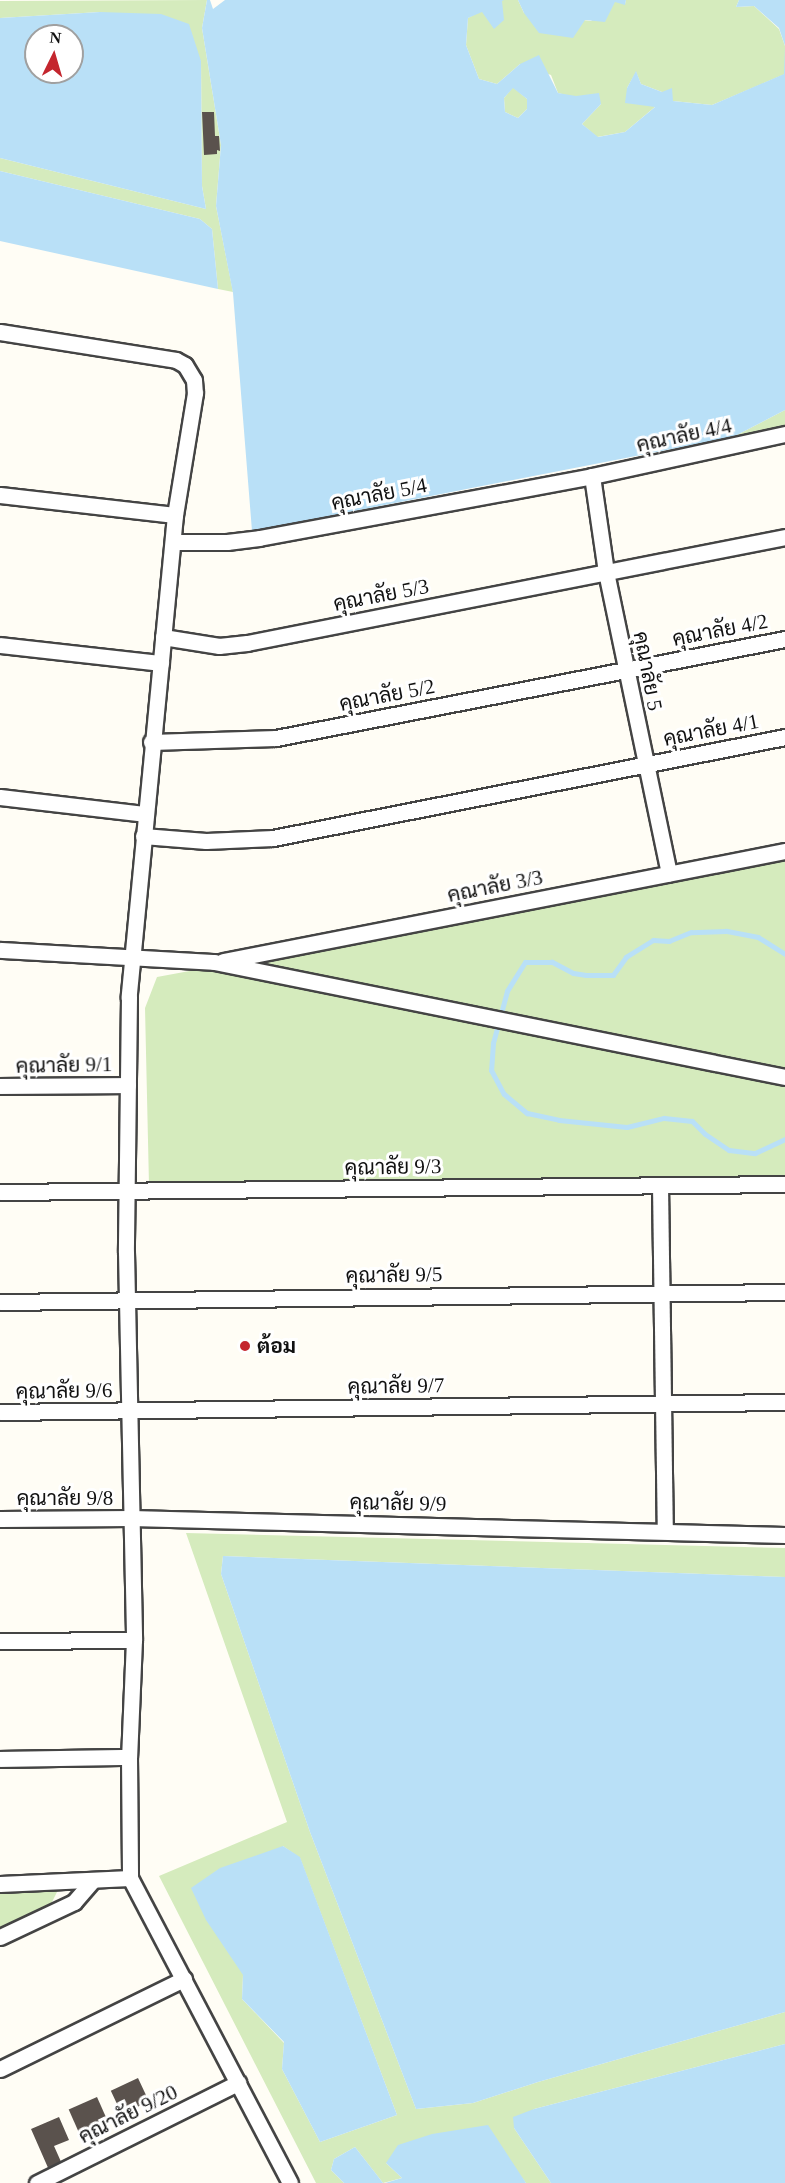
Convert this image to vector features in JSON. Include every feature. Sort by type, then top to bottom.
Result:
[{"type":"street","points":[[0,332],[176,360],[185,365],[194,380],[195,393],[175,515],[144,814],[129,997],[127,1300],[134,1640],[129,1757],[130,1878],[290,2183]]},
{"type":"street","name":"คุณาลัย 4/4","points":[[591,476],[785,434]]},
{"type":"street","name":"คุณาลัย 5/4","points":[[173,542],[245,541],[591,476]]},
{"type":"street","name":"คุณาลัย 5","points":[[591,476],[606,572],[669,873]]},
{"type":"street","points":[[0,495],[175,515]]},
{"type":"street","name":"คุณาลัย 5/3","points":[[163,638],[219,646],[247,643],[785,537]]},
{"type":"street","name":"คุณาลัย 4/2","points":[[628,670],[785,639]]},
{"type":"street","points":[[0,645],[161,663]]},
{"type":"street","name":"คุณาลัย 5/2","points":[[152,742],[276,738],[628,670]]},
{"type":"street","name":"คุณาลัย 4/1","points":[[143,836],[206,841],[273,838],[785,737]]},
{"type":"street","points":[[0,797],[144,814]]},
{"type":"street","name":"คุณาลัย 3/3","points":[[214,962],[785,851]]},
{"type":"street","points":[[0,950],[214,962],[785,1077]]},
{"type":"street","name":"คุณาลัย 9/1","points":[[0,1086],[128,1085]]},
{"type":"street","name":"คุณาลัย 9/3","points":[[0,1192],[785,1184]]},
{"type":"street","points":[[660,1185],[665,1531]]},
{"type":"street","name":"คุณาลัย 9/5","points":[[0,1302],[785,1292]]},
{"type":"street","name":"คุณาลัย 9/7","points":[[129,1411],[785,1402]]},
{"type":"street","name":"คุณาลัย 9/6","points":[[0,1412],[129,1411]]},
{"type":"street","name":"คุณาลัย 9/9","points":[[131,1518],[785,1535]]},
{"type":"street","name":"คุณาลัย 9/8","points":[[0,1519],[131,1518]]},
{"type":"street","points":[[0,1641],[134,1640]]},
{"type":"street","points":[[0,1759],[129,1757]]},
{"type":"street","points":[[0,1884],[130,1878]]},
{"type":"street","points":[[0,1937],[74,1902],[92,1881]]},
{"type":"street","points":[[0,2069],[184,1979]]},
{"type":"street","name":"คุณาลัย 9/20","points":[[37,2183],[238,2083]]},
{"type":"green space","points":[[207,0],[202,28],[221,145],[216,206],[233,292],[218,289],[212,229],[200,219],[0,171],[0,158],[206,209],[202,186],[201,61],[100,12],[0,18],[0,1]]},
{"type":"green space","points":[[501,0],[518,0],[524,13],[591,21],[615,1],[625,4],[626,0],[739,0],[736,7],[754,6],[779,29],[785,46],[785,74],[712,105],[673,101],[662,92],[641,84],[636,72],[627,88],[656,106],[625,132],[597,137],[582,124],[601,104],[558,93],[551,75],[520,64],[497,84],[479,79],[466,45],[468,18]]},
{"type":"green space","points":[[513,87],[527,99],[527,109],[518,118],[505,112],[504,98]]},
{"type":"green space","points":[[785,410],[785,427],[733,437]]},
{"type":"green space","points":[[785,861],[785,1177],[231,1181],[149,1185],[145,1008],[157,977]]},
{"type":"green space","points":[[186,1533],[785,1548],[785,1577],[223,1556],[221,1574],[310,1832],[416,2109],[473,2103],[538,2082],[785,2012],[785,2044],[534,2109],[514,2128],[551,2183],[526,2183],[519,2174],[386,2163],[402,2178],[383,2183],[355,2147],[334,2159],[331,2170],[344,2183],[316,2183],[159,1876],[287,1822]],"holes":[[[283,1846],[300,1858],[397,2115],[320,2142],[282,2069],[284,2043],[242,1999],[243,1975]]]},
{"type":"green space","points":[[58,1890],[50,1906],[0,1930],[0,1893]]},
{"type":"water","points":[[207,0],[210,0],[213,9],[225,0],[504,0],[502,1],[504,20],[494,29],[482,12],[468,18],[466,45],[479,79],[497,84],[520,64],[539,55],[558,93],[576,96],[599,93],[601,104],[582,124],[598,137],[625,132],[655,107],[625,103],[627,88],[636,71],[641,84],[662,92],[672,88],[673,101],[712,105],[784,74],[785,46],[785,410],[733,437],[252,531],[233,293],[216,206],[221,145],[202,28]],"holes":[[[513,88],[527,99],[527,109],[518,118],[505,112],[504,98]]]},
{"type":"water","points":[[518,0],[626,0],[625,5],[615,2],[605,22],[585,20],[573,38],[539,33],[524,13]]},
{"type":"water","points":[[739,0],[785,0],[785,46],[779,28],[754,6],[736,7]]},
{"type":"water","points":[[100,12],[161,14],[189,24],[201,61],[202,186],[206,209],[0,158],[0,18]]},
{"type":"water","points":[[0,171],[200,219],[212,229],[218,289],[0,241]]},
{"type":"water","points":[[223,1556],[785,1577],[785,2012],[538,2082],[473,2103],[416,2109],[310,1832],[221,1574]]},
{"type":"water","points":[[283,1846],[300,1857],[397,2115],[320,2142],[282,2069],[284,2042],[242,1999],[243,1975],[206,1920],[191,1888],[220,1868]]},
{"type":"water","points":[[785,2044],[785,2183],[551,2183],[514,2128],[513,2117],[534,2109]]},
{"type":"water","points":[[488,2125],[526,2183],[385,2183],[402,2178],[386,2163],[398,2145],[432,2134]]},
{"type":"water","points":[[355,2147],[383,2183],[344,2183],[331,2170],[334,2159]]},
{"type":"building","points":[[202,112],[214,112],[215,136],[219,136],[220,151],[217,150],[217,154],[204,155]]},
{"type":"building","points":[[138,2078],[149,2102],[122,2114],[111,2091]]},
{"type":"building","points":[[97,2097],[108,2122],[80,2134],[69,2110]]},
{"type":"building","points":[[59,2117],[69,2140],[54,2146],[62,2164],[49,2170],[31,2129]]},
{"type":"waterway","points":[[785,954],[758,937],[726,931],[691,932],[669,941],[653,940],[626,957],[613,975],[586,975],[573,973],[552,962],[525,962],[507,991],[493,1043],[491,1070],[504,1094],[527,1113],[559,1120],[627,1127],[664,1118],[692,1121],[705,1134],[729,1150],[755,1153],[785,1139]]},
{"type":"place","name":"ต้อม","points":[[245,1346]]}]
